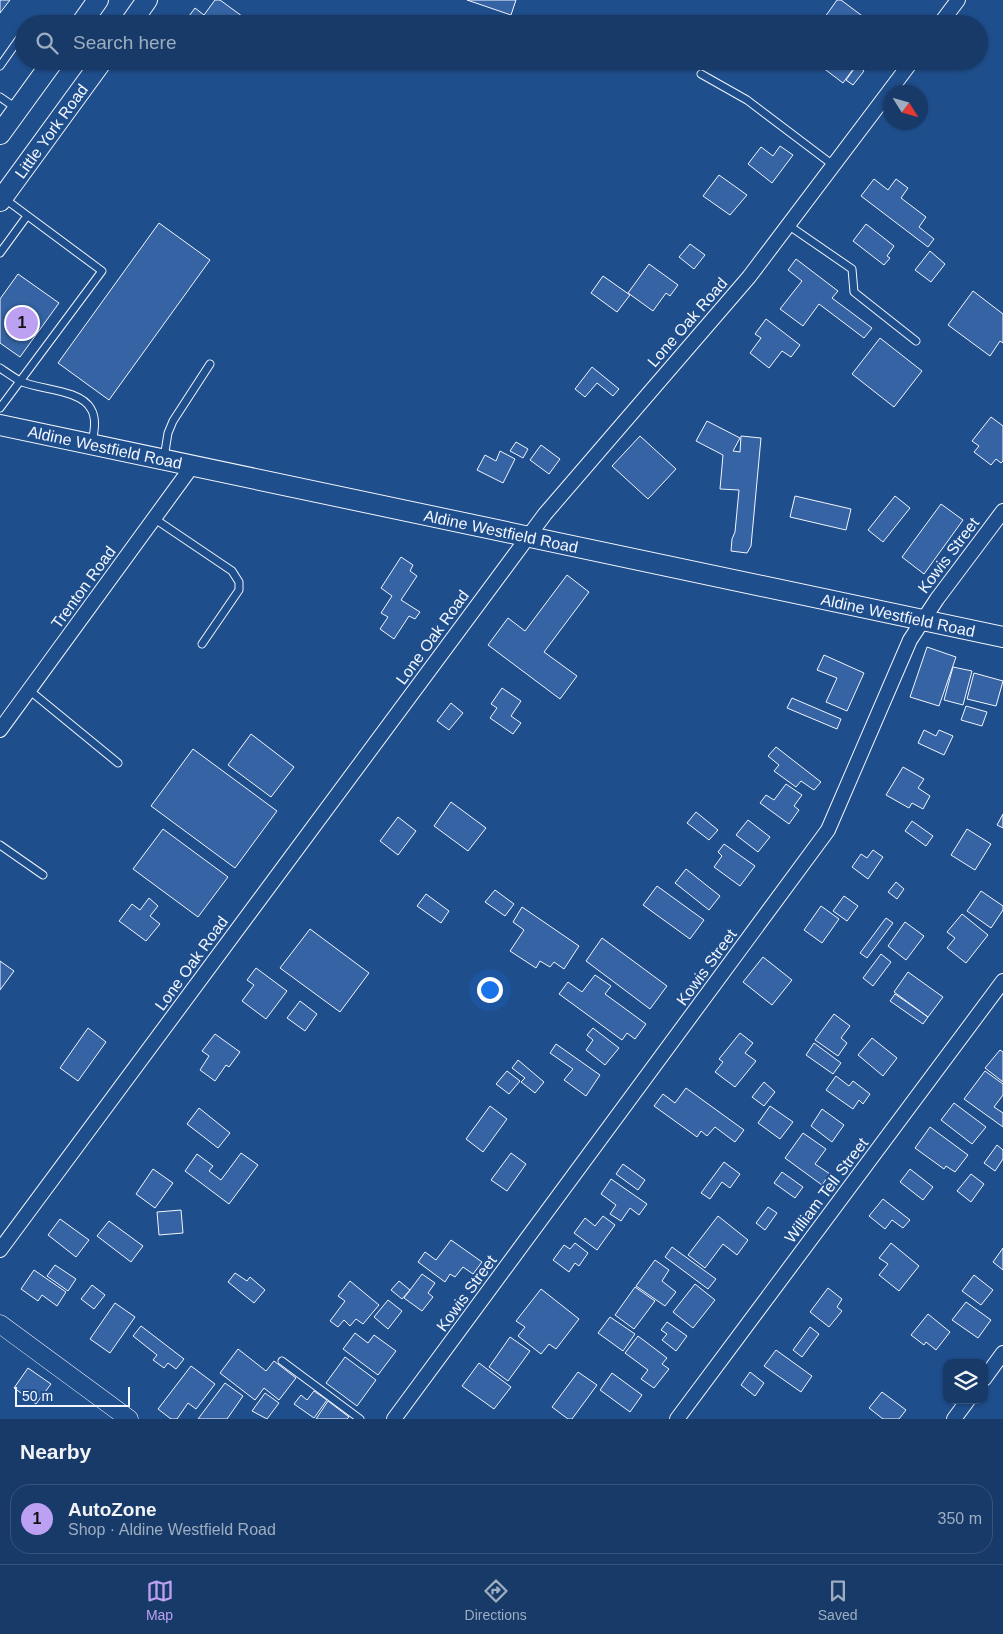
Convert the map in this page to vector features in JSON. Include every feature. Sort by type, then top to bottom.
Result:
[{"type":"main road","points":[[87,15],[98,0]]},
{"type":"main road","points":[[136,15],[147,0]]},
{"type":"main road","points":[[0,134],[46,70]]},
{"type":"main road","name":"Little York Road","points":[[1,199],[95,70]]},
{"type":"main road","name":"Aldine Westfield Road","points":[[0,425],[527,538],[1003,637]]},
{"type":"street","points":[[947,15],[958,0]]},
{"type":"street","name":"Lone Oak Road","points":[[0,1250],[544,514],[749,277],[905,70]]},
{"type":"street","name":"Trenton Road","points":[[0,730],[193,465]]},
{"type":"street","name":"Kowis Street","points":[[394,1419],[828,830],[910,640],[921,621],[1003,510]]},
{"type":"street","name":"William Tell Street","points":[[677,1419],[1003,981]]},
{"type":"street","points":[[0,1324],[129,1419]]},
{"type":"street","points":[[988,1374],[1003,1354]]},
{"type":"street","points":[[954,1419],[965,1404]]},
{"type":"lane","points":[[0,66],[15,45]]},
{"type":"lane","points":[[701,74],[747,100],[833,165]]},
{"type":"lane","points":[[0,97],[18,109]]},
{"type":"lane","points":[[0,408],[102,271],[1,199]]},
{"type":"lane","points":[[0,253],[27,216]]},
{"type":"lane","points":[[788,225],[852,269],[854,292],[916,341]]},
{"type":"lane","points":[[164,459],[168,433],[173,421],[210,364]]},
{"type":"lane","points":[[0,368],[20,381],[76,397],[86,402],[92,409],[94,418],[92,444]]},
{"type":"lane","points":[[155,519],[232,572],[239,582],[239,590],[202,644]]},
{"type":"lane","points":[[29,690],[118,763]]},
{"type":"lane","points":[[0,845],[43,874]]},
{"type":"lane","points":[[282,1361],[360,1419]]},
{"type":"building","points":[[0,0],[10,0],[0,13]]},
{"type":"building","points":[[215,0],[220,0],[241,15],[204,15]]},
{"type":"building","points":[[467,0],[516,0],[511,15]]},
{"type":"building","points":[[837,0],[841,0],[861,15],[826,15]]},
{"type":"building","points":[[195,8],[204,15],[190,15]]},
{"type":"building","points":[[826,70],[852,70],[843,83]]},
{"type":"building","points":[[853,70],[864,71],[853,85],[846,80]]},
{"type":"building","points":[[780,146],[793,155],[772,183],[748,164],[761,147],[773,156]]},
{"type":"building","points":[[719,175],[747,195],[730,215],[703,196]]},
{"type":"building","points":[[874,179],[888,190],[896,179],[908,188],[901,198],[926,217],[919,227],[934,239],[928,247],[861,196]]},
{"type":"building","points":[[159,223],[210,260],[109,400],[58,363]]},
{"type":"building","points":[[866,224],[894,246],[887,256],[890,258],[884,265],[853,241]]},
{"type":"building","points":[[690,244],[705,255],[694,269],[679,257]]},
{"type":"building","points":[[930,251],[945,264],[931,282],[915,270]]},
{"type":"building","points":[[796,259],[838,291],[832,298],[872,328],[864,338],[819,304],[803,326],[780,309],[802,281],[788,270]]},
{"type":"building","points":[[649,264],[678,285],[670,296],[666,293],[653,311],[628,293]]},
{"type":"building","points":[[18,274],[59,303],[20,357],[0,343],[0,299]]},
{"type":"building","points":[[603,276],[630,295],[617,312],[591,293]]},
{"type":"building","points":[[973,291],[1003,314],[1003,343],[1000,341],[990,356],[948,325]]},
{"type":"building","points":[[766,319],[800,345],[791,357],[782,351],[769,368],[750,353],[761,338],[755,334]]},
{"type":"building","points":[[880,338],[922,371],[894,407],[852,374]]},
{"type":"building","points":[[592,367],[619,389],[613,396],[597,383],[585,397],[575,389]]},
{"type":"building","points":[[991,417],[1003,426],[1003,461],[1001,463],[996,459],[991,465],[974,452],[979,446],[972,441]]},
{"type":"building","points":[[707,421],[740,438],[733,451],[740,452],[741,436],[761,438],[751,546],[747,553],[731,551],[739,490],[720,489],[723,455],[696,441]]},
{"type":"building","points":[[640,436],[676,469],[648,499],[612,466]]},
{"type":"building","points":[[516,442],[528,449],[523,458],[510,451]]},
{"type":"building","points":[[541,445],[560,459],[549,474],[530,460]]},
{"type":"building","points":[[500,451],[515,459],[503,483],[477,470],[485,455],[496,461]]},
{"type":"building","points":[[795,496],[851,509],[846,530],[790,517]]},
{"type":"building","points":[[895,496],[910,508],[883,542],[868,530]]},
{"type":"building","points":[[941,504],[963,520],[924,574],[902,557]]},
{"type":"building","points":[[401,557],[413,565],[410,571],[417,576],[401,600],[420,612],[415,619],[409,616],[394,639],[380,629],[388,617],[381,613],[392,596],[381,588]]},
{"type":"building","points":[[567,575],[589,592],[544,652],[577,676],[560,699],[488,645],[508,618],[525,631]]},
{"type":"building","points":[[927,647],[956,657],[939,706],[910,697]]},
{"type":"building","points":[[824,655],[864,673],[847,711],[826,702],[837,678],[817,670]]},
{"type":"building","points":[[953,667],[972,671],[963,705],[944,700]]},
{"type":"building","points":[[974,673],[1003,681],[996,706],[967,699]]},
{"type":"building","points":[[502,688],[521,701],[511,716],[521,723],[513,734],[490,718],[497,708],[491,704]]},
{"type":"building","points":[[792,698],[841,719],[837,729],[787,708]]},
{"type":"building","points":[[451,703],[463,713],[449,730],[437,721]]},
{"type":"building","points":[[966,706],[987,712],[982,726],[961,720]]},
{"type":"building","points":[[924,730],[936,736],[939,730],[953,736],[944,755],[918,743]]},
{"type":"building","points":[[251,734],[294,767],[271,797],[228,765]]},
{"type":"building","points":[[776,747],[821,782],[814,790],[801,781],[796,787],[774,771],[779,765],[768,756]]},
{"type":"building","points":[[193,749],[277,811],[235,868],[151,806]]},
{"type":"building","points":[[903,767],[924,779],[918,788],[930,796],[923,809],[912,803],[909,808],[886,795]]},
{"type":"building","points":[[786,784],[802,795],[794,806],[799,810],[789,824],[760,803],[766,795],[774,800]]},
{"type":"building","points":[[451,802],[486,828],[468,851],[434,826]]},
{"type":"building","points":[[696,812],[718,830],[709,840],[687,823]]},
{"type":"building","points":[[1003,814],[1003,828],[997,825]]},
{"type":"building","points":[[398,817],[416,831],[398,855],[380,841]]},
{"type":"building","points":[[748,820],[770,837],[758,852],[736,835]]},
{"type":"building","points":[[912,821],[933,836],[926,846],[905,831]]},
{"type":"building","points":[[163,829],[228,877],[198,917],[133,869]]},
{"type":"building","points":[[967,829],[991,844],[975,870],[951,855]]},
{"type":"building","points":[[724,844],[755,866],[740,886],[714,867],[722,856],[718,852]]},
{"type":"building","points":[[873,850],[883,857],[868,879],[852,867],[861,854],[867,858]]},
{"type":"building","points":[[686,869],[720,896],[709,910],[675,883]]},
{"type":"building","points":[[896,882],[904,889],[897,899],[888,892]]},
{"type":"building","points":[[657,886],[704,920],[690,939],[643,905]]},
{"type":"building","points":[[495,890],[514,904],[505,916],[485,902]]},
{"type":"building","points":[[981,891],[1003,906],[1003,910],[991,928],[967,911]]},
{"type":"building","points":[[426,894],[449,911],[441,923],[417,906]]},
{"type":"building","points":[[844,896],[858,906],[847,921],[833,911]]},
{"type":"building","points":[[149,898],[158,906],[150,916],[160,924],[146,941],[119,921],[132,904],[140,910]]},
{"type":"building","points":[[821,906],[839,919],[822,943],[804,930]]},
{"type":"building","points":[[522,907],[579,946],[564,969],[554,962],[550,967],[540,961],[536,968],[510,951],[524,930],[513,922]]},
{"type":"building","points":[[962,914],[988,935],[966,963],[947,948],[955,938],[947,932]]},
{"type":"building","points":[[886,918],[893,923],[867,958],[860,953]]},
{"type":"building","points":[[905,922],[924,936],[906,960],[888,946]]},
{"type":"building","points":[[310,929],[369,973],[340,1012],[280,968]]},
{"type":"building","points":[[602,938],[667,986],[650,1009],[586,961]]},
{"type":"building","points":[[881,954],[891,962],[873,986],[863,978]]},
{"type":"building","points":[[763,957],[792,980],[772,1005],[743,982]]},
{"type":"building","points":[[0,961],[14,971],[0,990]]},
{"type":"building","points":[[256,968],[287,991],[266,1019],[242,1001],[254,985],[247,980]]},
{"type":"building","points":[[908,972],[943,997],[928,1017],[894,992]]},
{"type":"building","points":[[595,975],[611,986],[605,994],[646,1024],[635,1039],[627,1033],[622,1040],[559,994],[568,982],[582,992]]},
{"type":"building","points":[[895,994],[928,1017],[923,1024],[890,1001]]},
{"type":"building","points":[[300,1001],[317,1014],[305,1031],[287,1018]]},
{"type":"building","points":[[834,1014],[850,1026],[841,1038],[847,1043],[838,1056],[815,1040]]},
{"type":"building","points":[[88,1028],[106,1042],[78,1081],[60,1068]]},
{"type":"building","points":[[593,1028],[619,1048],[605,1065],[586,1050],[593,1040],[587,1035]]},
{"type":"building","points":[[740,1033],[753,1043],[745,1053],[756,1061],[735,1087],[715,1072],[723,1062],[719,1059]]},
{"type":"building","points":[[215,1034],[240,1052],[229,1067],[226,1065],[215,1081],[200,1070],[209,1056],[202,1051]]},
{"type":"building","points":[[872,1038],[897,1058],[883,1076],[858,1055]]},
{"type":"building","points":[[814,1043],[841,1063],[833,1074],[806,1055]]},
{"type":"building","points":[[556,1044],[600,1075],[586,1096],[564,1080],[573,1069],[550,1053]]},
{"type":"building","points":[[1000,1050],[1003,1052],[1003,1082],[985,1068]]},
{"type":"building","points":[[518,1060],[544,1082],[535,1093],[521,1082],[525,1078],[512,1068]]},
{"type":"building","points":[[507,1071],[520,1081],[509,1094],[496,1084]]},
{"type":"building","points":[[985,1071],[1003,1084],[1003,1095],[994,1107],[1003,1113],[1003,1127],[964,1099]]},
{"type":"building","points":[[836,1076],[849,1086],[853,1081],[870,1094],[863,1104],[859,1100],[853,1109],[826,1090]]},
{"type":"building","points":[[764,1082],[775,1092],[764,1106],[752,1097]]},
{"type":"building","points":[[686,1088],[744,1130],[735,1142],[715,1127],[707,1136],[701,1131],[697,1137],[654,1106],[663,1094],[675,1103]]},
{"type":"building","points":[[954,1103],[986,1127],[972,1144],[941,1120]]},
{"type":"building","points":[[490,1106],[507,1119],[483,1152],[466,1139]]},
{"type":"building","points":[[770,1106],[793,1122],[780,1139],[758,1123]]},
{"type":"building","points":[[199,1108],[230,1133],[218,1148],[187,1124]]},
{"type":"building","points":[[822,1109],[844,1125],[832,1142],[811,1126]]},
{"type":"building","points":[[930,1127],[968,1155],[955,1172],[946,1166],[944,1169],[915,1148]]},
{"type":"building","points":[[803,1133],[826,1149],[815,1164],[830,1174],[822,1185],[785,1158]]},
{"type":"building","points":[[997,1145],[1003,1150],[1003,1159],[995,1171],[984,1163]]},
{"type":"building","points":[[241,1153],[258,1165],[229,1204],[185,1171],[197,1154],[213,1166],[209,1171],[221,1180]]},
{"type":"building","points":[[511,1153],[526,1164],[507,1191],[491,1180]]},
{"type":"building","points":[[724,1162],[740,1174],[730,1188],[722,1182],[710,1199],[701,1193]]},
{"type":"building","points":[[623,1164],[645,1180],[638,1190],[616,1174]]},
{"type":"building","points":[[153,1169],[173,1183],[155,1208],[136,1194]]},
{"type":"building","points":[[910,1169],[933,1187],[923,1200],[900,1182]]},
{"type":"building","points":[[782,1172],[803,1187],[795,1198],[774,1183]]},
{"type":"building","points":[[971,1174],[984,1184],[971,1202],[957,1191]]},
{"type":"building","points":[[611,1179],[647,1204],[639,1215],[630,1208],[621,1221],[610,1214],[616,1205],[601,1194]]},
{"type":"building","points":[[883,1199],[910,1220],[903,1228],[892,1220],[885,1229],[869,1216]]},
{"type":"building","points":[[768,1207],[777,1213],[765,1230],[756,1223]]},
{"type":"building","points":[[181,1210],[183,1233],[159,1235],[157,1212]]},
{"type":"building","points":[[603,1216],[615,1225],[597,1250],[574,1233],[585,1218],[595,1226]]},
{"type":"building","points":[[718,1216],[748,1240],[737,1255],[723,1244],[705,1268],[688,1255]]},
{"type":"building","points":[[60,1219],[89,1240],[76,1257],[48,1235]]},
{"type":"building","points":[[109,1221],[143,1246],[131,1262],[97,1236]]},
{"type":"building","points":[[451,1240],[482,1262],[473,1274],[463,1267],[455,1277],[450,1274],[445,1282],[418,1262],[425,1252],[436,1260]]},
{"type":"building","points":[[575,1243],[588,1253],[579,1266],[575,1263],[569,1272],[553,1260],[564,1245],[570,1249]]},
{"type":"building","points":[[891,1243],[919,1266],[899,1291],[879,1275],[888,1264],[879,1258]]},
{"type":"building","points":[[672,1247],[716,1279],[708,1289],[665,1257]]},
{"type":"building","points":[[1003,1248],[1003,1270],[993,1262]]},
{"type":"building","points":[[655,1260],[669,1270],[662,1281],[676,1292],[665,1306],[636,1286]]},
{"type":"building","points":[[55,1265],[76,1279],[68,1291],[47,1276]]},
{"type":"building","points":[[34,1270],[66,1292],[57,1306],[42,1295],[38,1301],[21,1289]]},
{"type":"building","points":[[235,1273],[247,1281],[250,1277],[265,1290],[254,1303],[228,1282]]},
{"type":"building","points":[[422,1274],[435,1283],[428,1293],[433,1297],[422,1311],[404,1298]]},
{"type":"building","points":[[974,1275],[993,1290],[981,1305],[962,1291]]},
{"type":"building","points":[[350,1281],[379,1305],[363,1324],[356,1319],[350,1326],[344,1320],[338,1327],[330,1321],[345,1301],[338,1296]]},
{"type":"building","points":[[399,1281],[410,1290],[402,1299],[391,1290]]},
{"type":"building","points":[[695,1284],[715,1300],[693,1328],[673,1312]]},
{"type":"building","points":[[92,1285],[105,1295],[94,1309],[81,1299]]},
{"type":"building","points":[[635,1287],[655,1301],[634,1329],[615,1315]]},
{"type":"building","points":[[828,1288],[842,1299],[837,1307],[842,1311],[829,1327],[810,1312]]},
{"type":"building","points":[[541,1289],[579,1319],[556,1349],[549,1344],[541,1354],[518,1336],[525,1327],[516,1321]]},
{"type":"building","points":[[388,1300],[402,1311],[388,1329],[374,1317]]},
{"type":"building","points":[[966,1302],[991,1320],[978,1338],[952,1320]]},
{"type":"building","points":[[115,1303],[135,1317],[110,1353],[90,1339]]},
{"type":"building","points":[[928,1314],[950,1332],[936,1350],[926,1342],[924,1345],[911,1335]]},
{"type":"building","points":[[610,1317],[635,1334],[623,1351],[598,1333]]},
{"type":"building","points":[[667,1322],[687,1336],[676,1351],[662,1340],[667,1334],[661,1330]]},
{"type":"building","points":[[141,1326],[184,1359],[176,1369],[168,1363],[164,1368],[153,1360],[157,1355],[133,1336]]},
{"type":"building","points":[[810,1327],[819,1334],[802,1357],[793,1350]]},
{"type":"building","points":[[355,1333],[368,1343],[374,1335],[396,1351],[378,1375],[343,1349]]},
{"type":"building","points":[[638,1336],[667,1358],[662,1364],[669,1369],[654,1388],[641,1379],[648,1370],[625,1353]]},
{"type":"building","points":[[510,1337],[530,1351],[508,1381],[489,1367]]},
{"type":"building","points":[[238,1349],[266,1371],[274,1361],[296,1378],[279,1400],[264,1388],[255,1400],[220,1373]]},
{"type":"building","points":[[776,1350],[812,1376],[801,1392],[764,1366]]},
{"type":"building","points":[[345,1357],[376,1380],[357,1406],[326,1383]]},
{"type":"building","points":[[479,1363],[511,1387],[494,1409],[462,1386]]},
{"type":"building","points":[[191,1366],[215,1384],[196,1409],[188,1403],[177,1419],[171,1419],[158,1409]]},
{"type":"building","points":[[28,1368],[51,1384],[36,1404],[14,1388]]},
{"type":"building","points":[[578,1372],[597,1385],[572,1419],[568,1419],[552,1407]]},
{"type":"building","points":[[750,1372],[764,1383],[755,1396],[741,1385]]},
{"type":"building","points":[[612,1373],[642,1395],[630,1412],[600,1390]]},
{"type":"building","points":[[225,1383],[243,1396],[227,1419],[198,1419]]},
{"type":"building","points":[[314,1391],[327,1400],[314,1418],[294,1404],[301,1395],[307,1400]]},
{"type":"building","points":[[882,1392],[906,1410],[899,1419],[883,1419],[869,1408]]},
{"type":"building","points":[[265,1393],[279,1403],[267,1419],[252,1411]]},
{"type":"building","points":[[328,1401],[349,1417],[347,1419],[316,1419]]},
{"type":"place","name":"AutoZone","points":[[22,323]]}]
